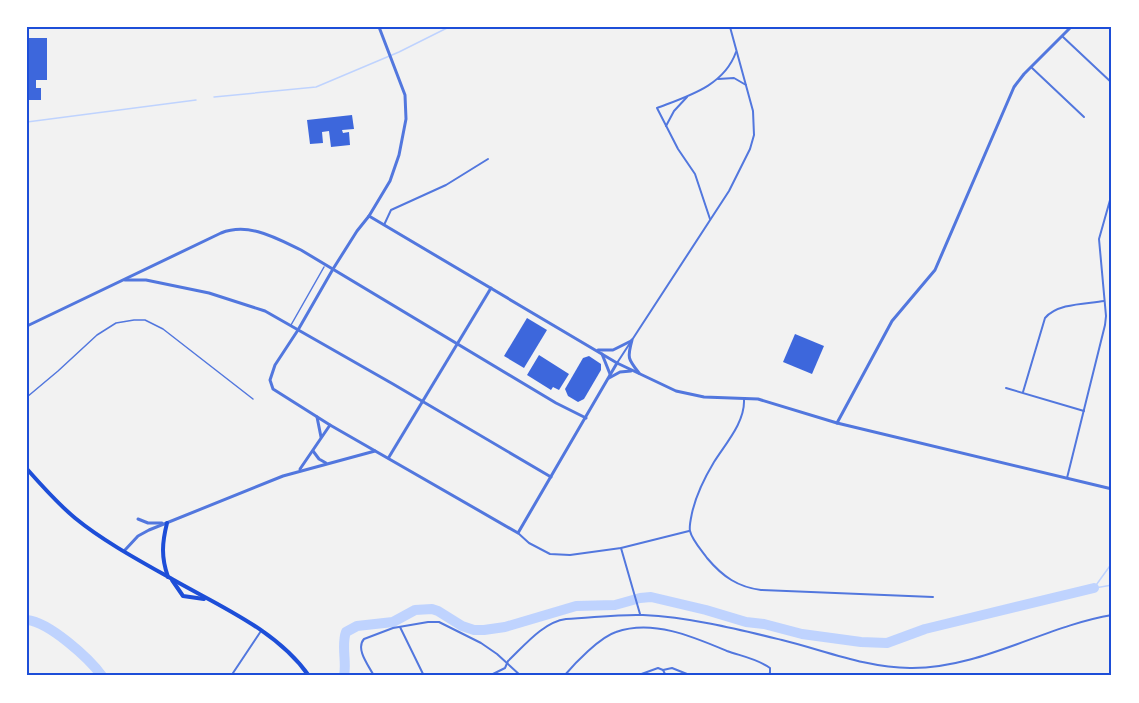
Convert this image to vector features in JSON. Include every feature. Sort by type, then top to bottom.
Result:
[{"type":"main road","points":[[27,471],[75,518],[170,578],[261,631],[284,647],[309,676]]},
{"type":"main road","points":[[167,523],[162,547],[163,563],[170,578],[183,596],[208,600]]},
{"type":"street","points":[[290,27],[323,27]]},
{"type":"street","points":[[379,27],[405,95],[406,119],[402,143],[390,181],[333,268],[270,375],[271,385],[330,425],[389,457],[550,554],[570,555],[621,548],[690,531]]},
{"type":"street","points":[[518,533],[617,363],[729,191],[750,149],[754,124],[748,86],[730,27]]},
{"type":"street","points":[[837,423],[892,321],[935,270],[1009,96],[1031,67],[1071,27]]},
{"type":"street","points":[[1062,36],[1112,83]]},
{"type":"street","points":[[710,219],[695,174],[657,108],[689,96],[718,79],[728,69],[736,50]]},
{"type":"street","points":[[1031,67],[1084,117]]},
{"type":"street","points":[[718,79],[734,78],[748,86]]},
{"type":"street","points":[[666,126],[674,111],[689,96]]},
{"type":"street","points":[[384,225],[391,210],[446,185],[488,159]]},
{"type":"street","points":[[1067,478],[1105,325],[1099,239],[1112,193]]},
{"type":"street","points":[[369,216],[617,363],[688,395],[758,399],[837,423],[1112,489]]},
{"type":"street","points":[[27,326],[227,231],[242,229],[268,234],[326,264],[457,344],[586,418]]},
{"type":"street","points":[[141,271],[146,280]]},
{"type":"street","points":[[123,280],[146,280],[219,296],[265,311],[551,477]]},
{"type":"street","points":[[389,457],[491,288]]},
{"type":"street","points":[[1023,392],[1048,314],[1061,308],[1104,301]]},
{"type":"street","points":[[597,350],[613,350],[632,340]]},
{"type":"street","points":[[632,340],[629,359],[641,375]]},
{"type":"street","points":[[602,354],[609,376]]},
{"type":"street","points":[[609,376],[633,371]]},
{"type":"street","points":[[1006,388],[1084,411]]},
{"type":"street","points":[[744,397],[742,415],[708,473],[694,506],[690,531],[703,553],[721,573],[745,588],[761,590],[933,597]]},
{"type":"street","points":[[317,417],[321,439]]},
{"type":"street","points":[[299,471],[330,425]]},
{"type":"street","points":[[314,451],[319,459],[326,463]]},
{"type":"street","points":[[124,550],[138,536],[299,471],[377,451]]},
{"type":"street","points":[[138,519],[148,523],[167,523]]},
{"type":"street","points":[[621,548],[641,615]]},
{"type":"street","points":[[489,676],[505,668],[508,661],[547,626],[557,620],[641,615],[703,623],[855,659],[908,668],[935,667],[969,659],[1089,620],[1112,615]]},
{"type":"street","points":[[374,676],[363,654],[361,642],[376,634],[400,627],[439,622],[481,643],[508,661],[521,676]]},
{"type":"street","points":[[400,627],[424,676]]},
{"type":"street","points":[[564,676],[594,646],[614,632],[642,628],[689,635],[758,661],[770,668],[766,676]]},
{"type":"street","points":[[231,676],[261,631]]},
{"type":"street","points":[[636,676],[653,669],[672,668],[692,676]]},
{"type":"street","points":[[663,670],[666,676]]},
{"type":"lane","points":[[290,326],[326,264]]},
{"type":"lane","points":[[27,397],[97,335],[116,323],[145,320],[163,329],[253,399]]},
{"type":"building","points":[[27,33],[29,33],[29,38],[47,38],[47,80],[36,80],[36,88],[41,88],[41,100],[27,100]]},
{"type":"building","points":[[352,115],[354,129],[342,130],[343,133],[349,132],[350,145],[331,147],[329,131],[322,132],[323,143],[310,144],[307,120]]},
{"type":"building","points":[[527,318],[547,330],[524,368],[504,356]]},
{"type":"building","points":[[795,334],[824,346],[812,374],[783,362]]},
{"type":"building","points":[[539,355],[569,374],[559,390],[553,387],[551,390],[527,375]]},
{"type":"building","points":[[589,356],[601,364],[601,370],[584,399],[578,402],[568,396],[565,389],[583,358]]},
{"type":"waterway","points":[[214,97],[316,87],[399,52],[449,27]]},
{"type":"waterway","points":[[27,122],[196,100]]},
{"type":"waterway","points":[[1094,588],[1112,563]]},
{"type":"waterway","points":[[1095,588],[1112,585]]},
{"type":"waterway","points":[[344,676],[346,632],[357,626],[393,622],[415,610],[432,609],[462,626],[484,630],[505,627],[576,606],[615,605],[651,597],[802,634],[887,643],[925,629],[1094,588]]},
{"type":"waterway","points":[[27,620],[36,622],[57,634],[88,660],[102,676]]}]
